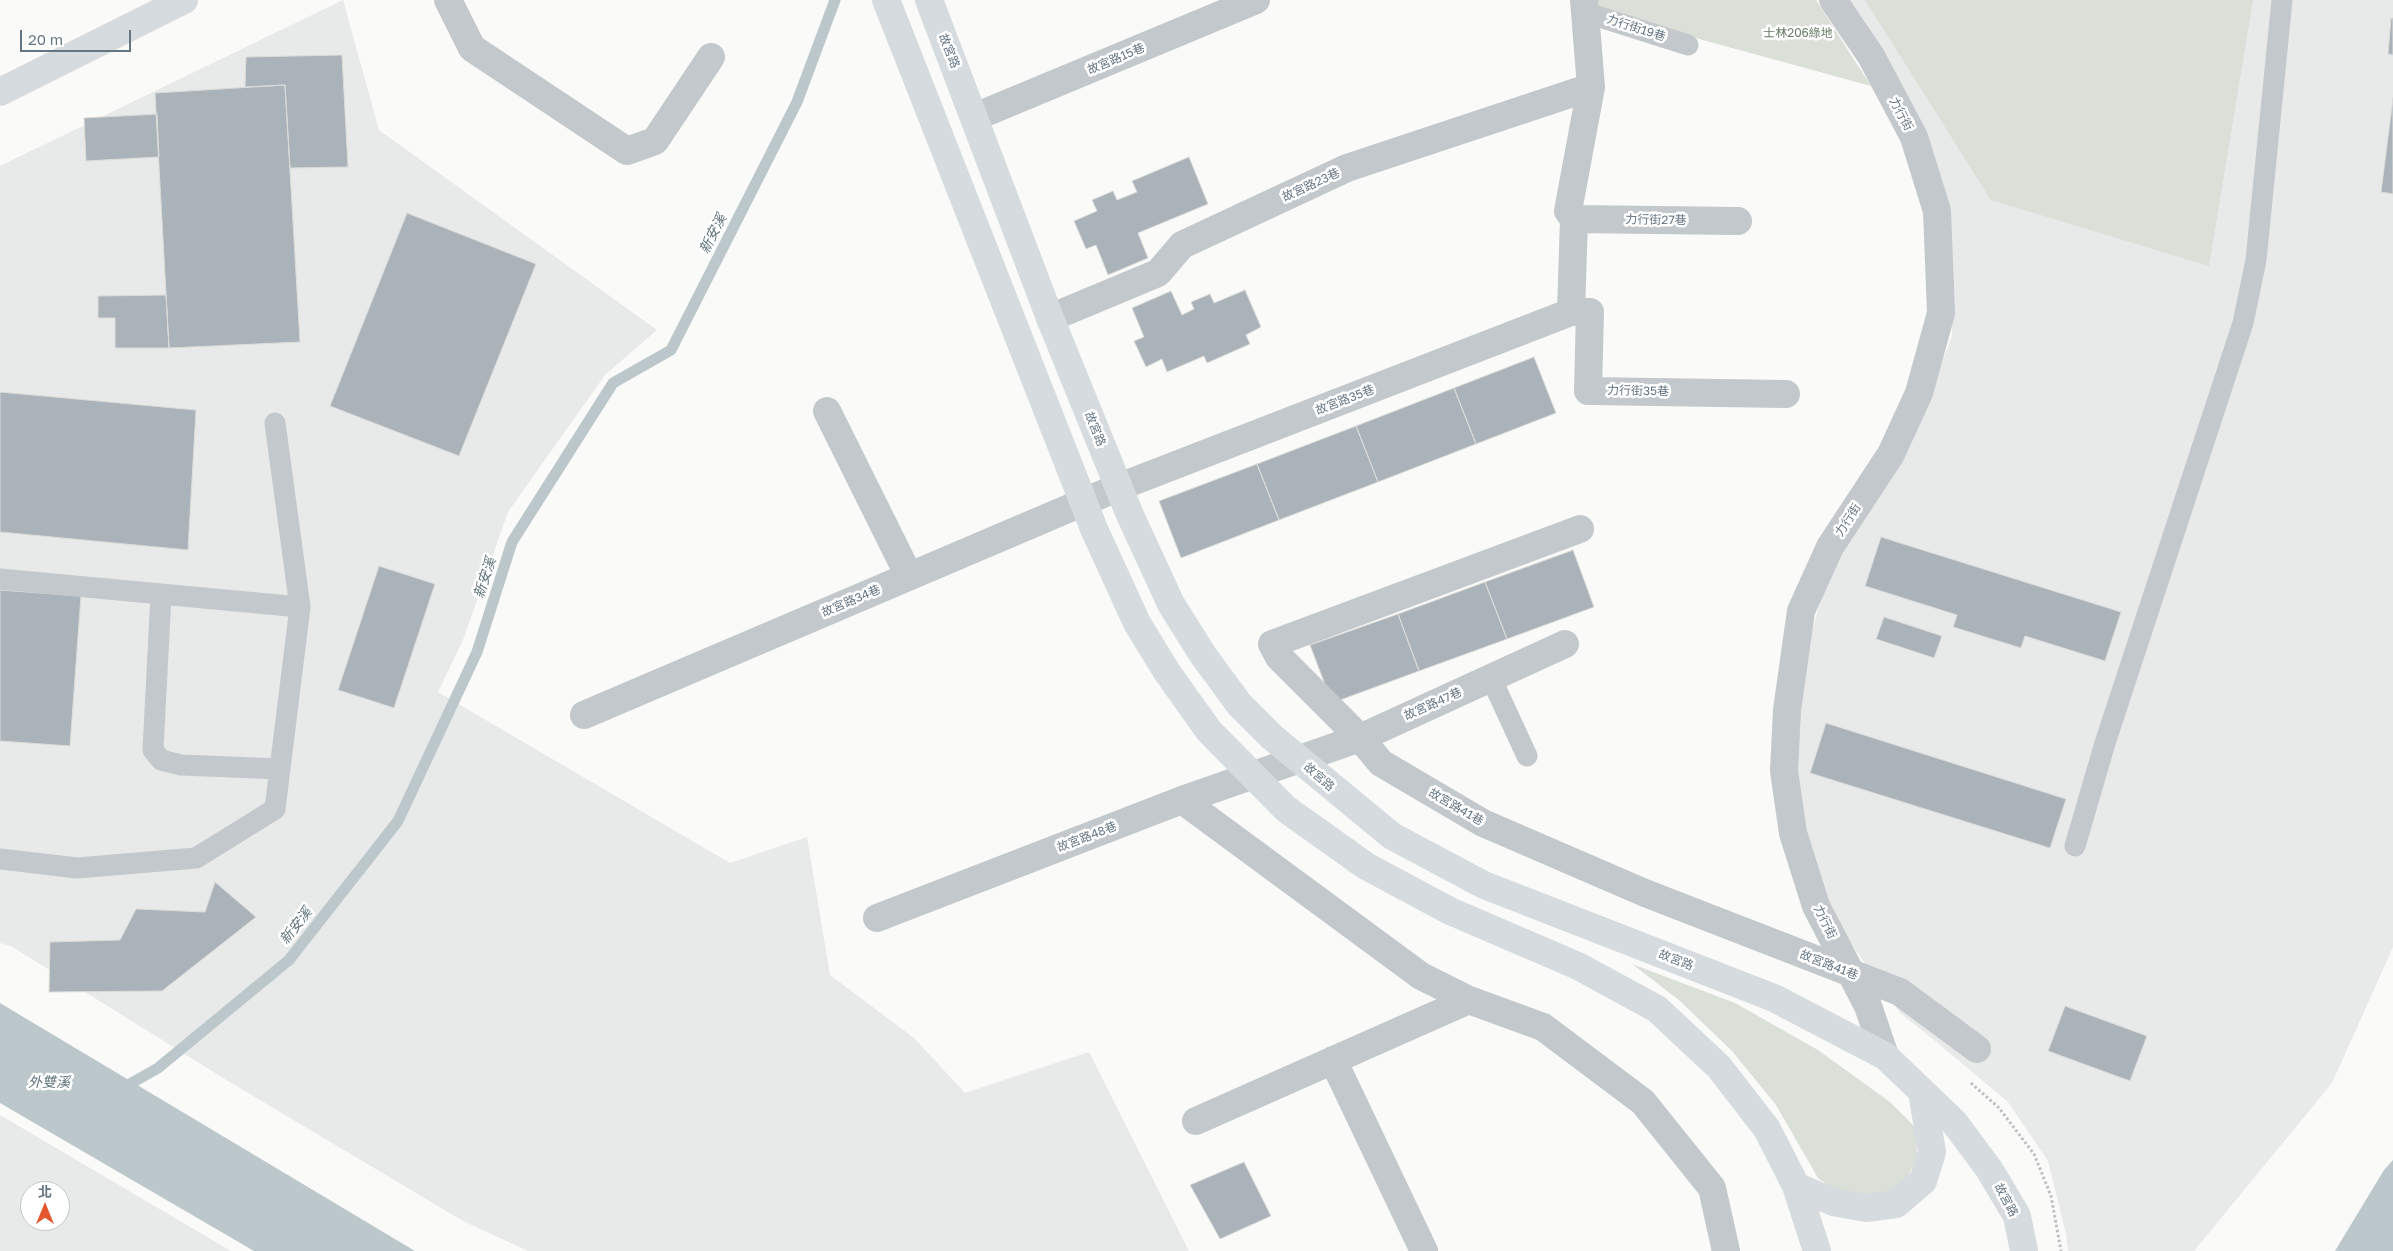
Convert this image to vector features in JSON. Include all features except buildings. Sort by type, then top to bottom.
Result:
[{"type":"main road","points":[[0,92],[184,0]]},
{"type":"main road","points":[[886,0],[1084,503],[1137,623],[1167,672],[1209,731],[1286,809],[1366,866],[1450,911],[1578,966],[1656,1009],[1719,1067],[1767,1129],[1796,1186],[1817,1251]]},
{"type":"main road","name":"故宮路","points":[[929,0],[1050,318],[1119,487],[1171,604],[1203,655],[1240,704],[1300,760],[1392,836],[1484,885],[1774,998],[1885,1056],[1954,1122],[1989,1168],[2016,1216],[2024,1251]]},
{"type":"main road","points":[[1796,1186],[1833,1202],[1866,1208],[1896,1204],[1923,1181],[1932,1152],[1922,1092]]},
{"type":"street","points":[[448,0],[472,48],[627,151],[655,141],[711,57]]},
{"type":"street","name":"故宮路15巷","points":[[975,118],[1256,0]]},
{"type":"street","name":"力行街","points":[[1833,0],[1871,56],[1914,137],[1937,211],[1940,313],[1919,393],[1891,454],[1830,547],[1801,611],[1787,710],[1784,771],[1794,833],[1816,906],[1868,1006],[1885,1056]]},
{"type":"street","points":[[1571,312],[1574,219],[1568,211],[1590,87],[1584,6]]},
{"type":"street","name":"故宮路23巷","points":[[1050,318],[1158,273],[1182,245],[1347,168],[1590,87]]},
{"type":"street","name":"力行街27巷","points":[[1574,219],[1738,221]]},
{"type":"street","name":"力行街35巷","points":[[1571,312],[1590,312],[1588,391],[1786,394]]},
{"type":"street","name":"故宮路35巷","points":[[1119,487],[1571,312]]},
{"type":"street","points":[[828,411],[909,576]]},
{"type":"street","name":"故宮路34巷","points":[[584,716],[1119,487]]},
{"type":"street","name":"故宮路41巷","points":[[1580,529],[1272,644],[1279,657],[1360,738],[1382,763],[1483,823],[1645,894],[1900,992],[1977,1049]]},
{"type":"street","name":"故宮路47巷","points":[[1300,760],[1360,738],[1565,644]]},
{"type":"street","name":"故宮路48巷","points":[[877,918],[1182,800],[1300,760]]},
{"type":"street","points":[[1182,800],[1421,976],[1469,1000],[1543,1027],[1642,1102],[1712,1188],[1726,1251]]},
{"type":"street","points":[[1196,1121],[1469,1000]]},
{"type":"street","points":[[1333,1060],[1424,1251]]},
{"type":"lane","points":[[2075,846],[2105,743],[2243,322],[2256,260],[2282,0]]},
{"type":"lane","name":"力行街19巷","points":[[1584,6],[1688,45]]},
{"type":"lane","points":[[0,859],[77,868],[196,858],[274,809],[300,607],[274,423]]},
{"type":"lane","points":[[0,579],[300,607]]},
{"type":"lane","points":[[161,594],[153,750],[161,760],[181,765],[280,769]]},
{"type":"lane","points":[[1491,678],[1527,756]]},
{"type":"shaded area","points":[[343,0],[379,130],[657,330],[605,375],[508,512],[463,640],[438,692],[730,863],[807,837],[830,975],[914,1038],[965,1093],[1089,1052],[1189,1251],[528,1251],[463,1221],[228,1081],[11,946],[0,943],[0,166]]},
{"type":"shaded area","points":[[1843,0],[2393,0],[2393,947],[2332,1083],[2194,1251],[2068,1251],[2066,1234],[2048,1161],[2008,1102],[1900,1013],[1829,912],[1793,789],[1805,655],[1835,551],[1910,447],[1952,336],[1949,208]]},
{"type":"shaded area","points":[[0,1115],[231,1251],[0,1251]]},
{"type":"green space","name":"士林206綠地","points":[[1596,0],[1816,0],[1871,86],[1597,11]]},
{"type":"green space","points":[[1865,0],[2253,0],[2209,266],[1991,200]]},
{"type":"green space","points":[[1632,964],[1735,1003],[1818,1050],[1890,1102],[1916,1128],[1917,1156],[1909,1175],[1895,1191],[1870,1196],[1840,1194],[1818,1178],[1776,1105],[1732,1051],[1679,1000]]},
{"type":"water","name":"外雙溪","points":[[0,1003],[415,1251],[254,1251],[0,1103]]},
{"type":"water","points":[[2393,1160],[2393,1251],[2335,1251],[2384,1170]]},
{"type":"waterway","name":"新安溪","points":[[121,1089],[158,1068],[289,960],[398,821],[477,652],[512,542],[613,383],[671,350],[797,102],[835,0]]}]
